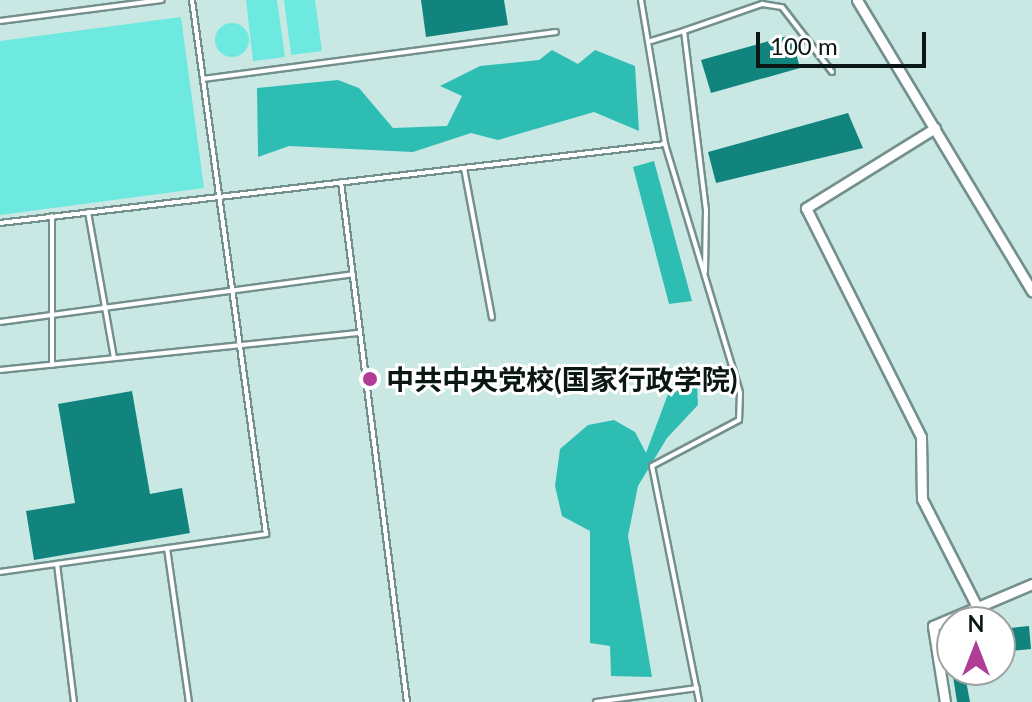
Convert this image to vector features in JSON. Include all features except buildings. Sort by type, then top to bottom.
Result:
[{"type":"street","points":[[857,0],[1032,291]]},
{"type":"street","points":[[935,128],[806,208],[921,437],[922,499],[976,606]]},
{"type":"street","points":[[979,606],[1032,584]]},
{"type":"street","points":[[936,625],[933,626],[936,645]]},
{"type":"lane","points":[[0,21],[162,0]]},
{"type":"lane","points":[[0,572],[266,534],[192,0]]},
{"type":"lane","points":[[641,0],[651,41],[665,144],[740,393],[739,420],[652,466],[699,702]]},
{"type":"lane","points":[[651,41],[762,4],[782,7],[832,72]]},
{"type":"lane","points":[[684,31],[706,209],[704,276]]},
{"type":"lane","points":[[203,79],[556,32]]},
{"type":"lane","points":[[0,223],[665,144]]},
{"type":"lane","points":[[464,168],[492,317]]},
{"type":"lane","points":[[341,182],[407,702]]},
{"type":"lane","points":[[88,212],[114,358]]},
{"type":"lane","points":[[52,216],[48,316],[52,365]]},
{"type":"lane","points":[[0,322],[353,274]]},
{"type":"lane","points":[[0,370],[361,333]]},
{"type":"lane","points":[[167,548],[189,702]]},
{"type":"lane","points":[[57,564],[74,702]]},
{"type":"lane","points":[[596,702],[697,688]]},
{"type":"shaded area","points":[[246,0],[277,0],[285,57],[253,61]]},
{"type":"shaded area","points":[[284,0],[315,0],[322,51],[291,55]]},
{"type":"shaded area","points":[[181,17],[204,188],[0,215],[0,41]]},
{"type":"shaded area","points":[[232,23],[244,28],[249,40],[244,52],[232,57],[220,52],[215,40],[220,28]]},
{"type":"shaded area","points":[[552,50],[578,64],[595,50],[635,66],[639,131],[594,112],[498,140],[471,133],[413,152],[289,146],[258,157],[257,88],[338,80],[359,88],[393,128],[447,126],[462,96],[440,86],[480,66],[539,60]]},
{"type":"shaded area","points":[[654,161],[692,301],[669,304],[633,167]]},
{"type":"shaded area","points":[[687,371],[697,382],[698,405],[667,438],[638,486],[628,536],[652,677],[611,676],[610,646],[590,643],[590,531],[562,516],[555,486],[560,449],[588,425],[614,420],[635,432],[646,453],[674,378]]},
{"type":"place","name":"中共中央党校(国家行政学院)","points":[[370,379]]}]
